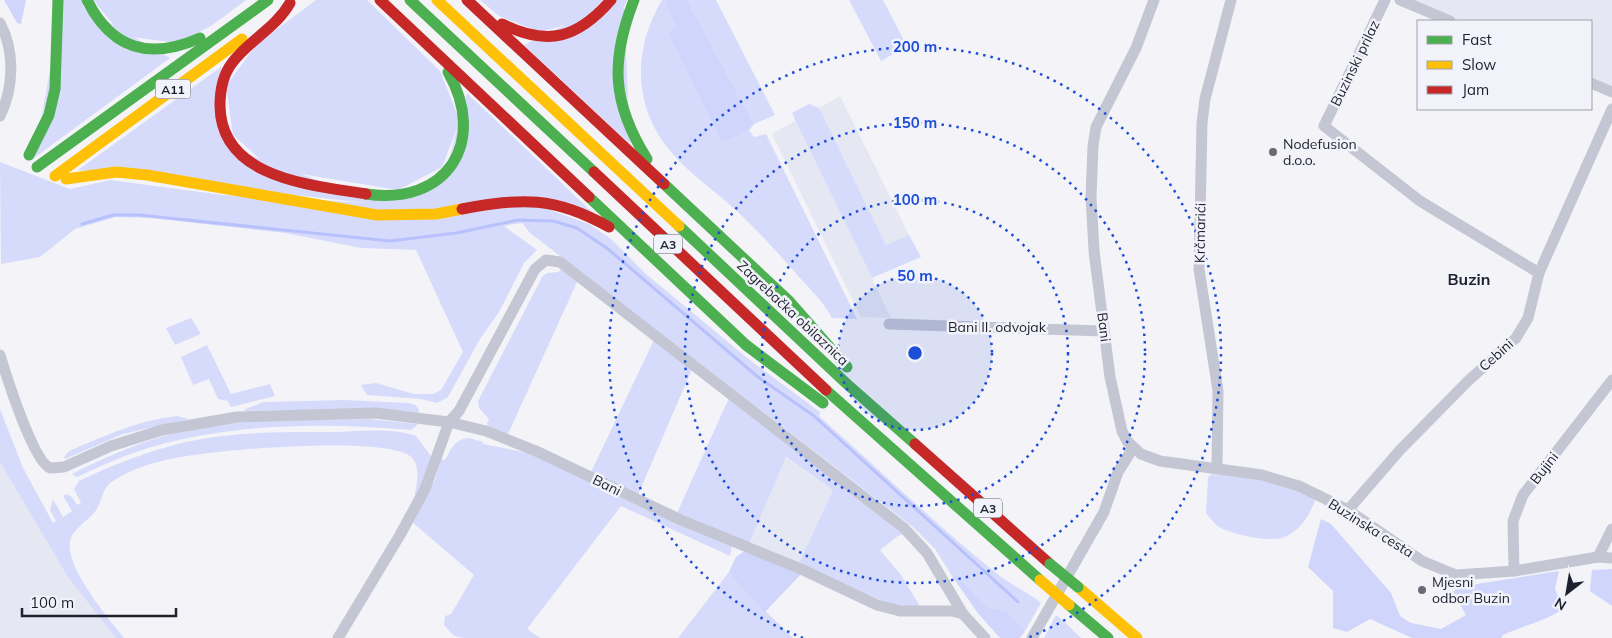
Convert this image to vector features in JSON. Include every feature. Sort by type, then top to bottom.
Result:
[{"type":"highway","points":[[29,155],[53,102],[56,80],[58,0]]},
{"type":"highway","points":[[86,0],[97,21],[110,34],[133,47],[160,51],[193,42],[254,0]]},
{"type":"highway","name":"A11","points":[[37,167],[268,0]]},
{"type":"highway","points":[[380,0],[767,363],[816,397],[892,462],[930,484]]},
{"type":"highway","name":"A3","points":[[410,0],[663,240],[930,484],[1108,638]]},
{"type":"highway","name":"Zagrebačka obilaznica","points":[[437,0],[847,384],[1050,564],[1137,638]]},
{"type":"highway","points":[[470,2],[522,34],[547,38],[567,34],[584,27],[611,0]]},
{"type":"highway","points":[[634,0],[621,30],[615,71],[620,104],[626,123],[646,158],[660,174],[705,215],[712,230]]},
{"type":"highway","points":[[292,1],[281,19],[251,42],[230,64],[220,93],[221,117],[226,134],[247,161],[273,176],[324,187],[389,196],[408,194],[424,189],[437,179],[456,157],[465,131],[464,103],[446,70],[412,36],[407,25]]},
{"type":"highway","name":"A11","points":[[292,1],[60,177],[96,173],[147,175],[376,215],[436,214],[500,202],[527,200],[551,202],[568,207],[596,220],[660,264]]},
{"type":"highway","points":[[470,2],[788,300],[842,362],[908,424],[925,453]]},
{"type":"street","name":"Bani","points":[[1133,448],[1122,431],[1110,377],[1094,251],[1091,197],[1093,146],[1096,127],[1136,48],[1154,0]]},
{"type":"street","name":"Krčmarići","points":[[1217,467],[1218,391],[1199,269],[1202,123],[1205,99],[1231,0]]},
{"type":"street","name":"Buzinski prilaz","points":[[1386,0],[1324,126],[1420,201],[1539,273]]},
{"type":"street","points":[[1404,1],[1448,20]]},
{"type":"street","points":[[0,23],[9,47],[11,72],[7,97],[0,116]]},
{"type":"street","points":[[1592,83],[1612,92]]},
{"type":"street","name":"Cebini","points":[[1348,510],[1407,443],[1468,381],[1516,338],[1528,318],[1539,273],[1612,110]]},
{"type":"street","points":[[338,638],[396,544],[425,489],[449,422],[459,411],[535,268],[546,260],[560,262],[904,528],[927,553],[963,614],[985,638]]},
{"type":"street","name":"Bani II. odvojak","points":[[889,324],[1104,331]]},
{"type":"street","name":"Bani","points":[[0,355],[12,393],[42,462],[45,466],[54,469],[140,436],[219,419],[375,413],[449,422],[486,431],[536,451],[681,520],[801,568],[877,605],[900,611],[952,611],[963,614]]},
{"type":"street","name":"Bujini","points":[[1514,571],[1513,521],[1523,495],[1612,380]]},
{"type":"street","name":"Buzinska cesta","points":[[1133,448],[1148,458],[1160,461],[1217,467],[1262,475],[1299,486],[1348,510],[1422,561],[1456,575],[1514,571],[1598,557],[1612,558]]},
{"type":"street","points":[[1032,638],[1104,512],[1118,472],[1133,448]]},
{"type":"street","points":[[1598,557],[1612,529]]},
{"type":"shaded area","points":[[4,0],[26,0],[21,24],[17,23]]},
{"type":"shaded area","points":[[63,0],[81,0],[84,8],[170,58],[34,158]]},
{"type":"shaded area","points":[[93,0],[246,0],[211,26],[178,43],[123,36]]},
{"type":"shaded area","points":[[316,0],[367,0],[440,71],[460,121],[442,167],[398,190],[271,169],[233,135],[226,86],[257,44]]},
{"type":"shaded area","points":[[480,0],[603,0],[583,20],[540,32],[499,16]]},
{"type":"shaded area","points":[[616,0],[627,0],[624,7],[630,144],[524,45]]},
{"type":"shaded area","points":[[662,0],[668,0],[665,2],[678,27],[668,33],[722,141],[749,130],[754,137],[766,134],[857,319],[832,318],[817,297],[752,226],[680,162],[664,143],[646,108],[641,72],[642,53],[646,35]]},
{"type":"shaded area","points":[[668,0],[687,0],[754,124],[749,130],[722,142],[668,33],[677,27],[665,2]]},
{"type":"shaded area","points":[[687,0],[716,0],[775,115],[754,124]]},
{"type":"shaded area","points":[[849,0],[883,0],[907,46],[881,61]]},
{"type":"shaded area","points":[[1410,0],[1612,0],[1612,86],[1592,77],[1592,20],[1458,20]]},
{"type":"shaded area","points":[[221,67],[227,147],[372,200],[443,182],[467,93],[591,211],[427,210],[78,170]]},
{"type":"shaded area","points":[[840,96],[909,235],[886,245],[819,108]]},
{"type":"shaded area","points":[[809,104],[819,108],[886,245],[909,235],[921,257],[872,278],[792,113]]},
{"type":"shaded area","points":[[796,120],[891,318],[861,317],[772,134]]},
{"type":"shaded area","points":[[0,162],[70,189],[110,180],[223,195],[497,210],[547,209],[589,224],[611,239],[646,274],[746,357],[820,412],[819,416],[977,557],[1005,580],[1041,603],[1025,631],[1006,611],[989,608],[955,574],[952,576],[935,549],[913,527],[530,233],[522,223],[504,226],[537,250],[524,263],[499,312],[480,339],[448,397],[437,403],[421,399],[367,395],[361,385],[376,383],[414,394],[433,394],[441,390],[463,352],[416,250],[361,248],[285,233],[151,218],[116,217],[75,229],[40,257],[1,264]]},
{"type":"shaded area","points":[[561,269],[577,282],[508,434],[488,427],[489,419],[479,408],[478,401],[542,277],[547,273],[559,272]]},
{"type":"shaded area","points":[[191,318],[201,334],[175,345],[166,328]]},
{"type":"shaded area","points":[[654,340],[692,369],[638,495],[591,472]]},
{"type":"shaded area","points":[[207,345],[231,394],[270,384],[275,396],[231,407],[228,401],[218,399],[209,379],[193,385],[181,357]]},
{"type":"shaded area","points":[[729,398],[904,534],[898,536],[880,550],[901,575],[921,608],[891,605],[799,563],[833,490],[786,457],[749,544],[677,513]]},
{"type":"shaded area","points":[[344,400],[408,403],[415,405],[419,409],[418,413],[377,409],[245,411],[245,409],[264,402]]},
{"type":"shaded area","points":[[0,409],[23,468],[53,523],[56,521],[50,510],[53,499],[63,517],[72,511],[63,496],[66,494],[72,497],[77,505],[81,503],[74,489],[79,481],[142,455],[201,439],[259,433],[387,431],[416,436],[431,456],[421,489],[414,502],[417,471],[414,460],[410,456],[393,450],[366,446],[292,446],[216,452],[159,462],[138,468],[119,477],[109,484],[97,509],[77,529],[70,541],[70,552],[81,578],[89,592],[124,638],[116,638],[68,577],[0,462]]},
{"type":"shaded area","points":[[177,416],[189,419],[123,434],[65,459],[64,457],[69,451],[122,429],[149,421]]},
{"type":"shaded area","points":[[369,419],[418,424],[411,430],[377,427],[307,426],[272,427],[203,435],[169,442],[136,452],[77,477],[72,474],[133,446],[171,434],[195,429],[270,420]]},
{"type":"shaded area","points":[[0,436],[102,616],[120,638],[0,638]]},
{"type":"shaded area","points":[[469,438],[483,442],[483,444],[534,454],[732,546],[730,556],[621,506],[527,629],[540,638],[463,638],[454,636],[444,625],[445,616],[451,614],[474,575],[412,522],[435,480],[441,459],[445,460],[457,442]]},
{"type":"shaded area","points":[[785,457],[833,490],[799,563],[750,542]]},
{"type":"shaded area","points":[[1212,474],[1283,485],[1308,495],[1315,501],[1304,522],[1287,536],[1263,539],[1234,533],[1219,527],[1206,513],[1208,477]]},
{"type":"shaded area","points":[[1321,519],[1331,524],[1391,593],[1400,616],[1411,623],[1441,629],[1466,615],[1453,592],[1458,587],[1559,571],[1555,589],[1563,609],[1503,635],[1501,638],[1412,638],[1370,619],[1347,632],[1333,628],[1333,591],[1308,567]]},
{"type":"shaded area","points":[[743,552],[756,554],[802,573],[765,612],[729,572],[736,557]]},
{"type":"shaded area","points":[[1612,569],[1612,606],[1590,591],[1592,570]]},
{"type":"shaded area","points":[[729,572],[739,585],[793,638],[678,638]]},
{"type":"shaded area","points":[[954,573],[989,608],[1006,611],[1025,631],[1020,638],[1000,638],[977,612],[952,576]]},
{"type":"shaded area","points":[[1056,615],[1066,623],[1081,638],[1044,638]]},
{"type":"waterway","points":[[82,224],[113,215],[139,215],[390,241],[456,233],[518,220],[553,221],[577,228],[608,249],[758,377],[814,416],[1018,602]]},
{"type":"traffic: fast","points":[[29,155],[49,115],[55,89],[58,0]]},
{"type":"traffic: fast","points":[[87,0],[97,17],[108,30],[121,40],[134,46],[149,49],[165,48],[182,45],[200,38]]},
{"type":"traffic: fast","points":[[37,167],[268,0]]},
{"type":"traffic: fast","points":[[410,0],[594,172]]},
{"type":"traffic: fast","points":[[634,0],[621,43],[618,81],[627,119],[635,139],[647,159]]},
{"type":"traffic: fast","points":[[366,194],[394,195],[419,190],[438,179],[452,164],[461,145],[463,122],[459,98],[448,72]]},
{"type":"traffic: fast","points":[[664,184],[788,300],[847,367]]},
{"type":"traffic: fast","points":[[589,197],[746,345],[823,403]]},
{"type":"traffic: fast","points":[[679,226],[847,384],[915,444]]},
{"type":"traffic: fast","points":[[826,390],[1040,580]]},
{"type":"traffic: fast","points":[[1050,564],[1078,587]]},
{"type":"traffic: fast","points":[[1069,605],[1108,638]]},
{"type":"traffic: slow","points":[[437,0],[679,226]]},
{"type":"traffic: slow","points":[[55,176],[242,39]]},
{"type":"traffic: slow","points":[[66,179],[116,172],[147,175],[377,215],[436,214],[462,209]]},
{"type":"traffic: slow","points":[[1040,580],[1069,605]]},
{"type":"traffic: slow","points":[[1078,587],[1137,638]]},
{"type":"traffic: jam","points":[[380,0],[589,197]]},
{"type":"traffic: jam","points":[[467,0],[664,184]]},
{"type":"traffic: jam","points":[[502,24],[534,35],[548,37],[561,35],[587,23],[611,0]]},
{"type":"traffic: jam","points":[[290,3],[277,20],[239,55],[226,73],[222,84],[220,100],[224,130],[236,149],[252,164],[273,174],[321,187],[366,194]]},
{"type":"traffic: jam","points":[[594,172],[826,390]]},
{"type":"traffic: jam","points":[[462,209],[503,203],[537,202],[571,210],[609,227]]},
{"type":"traffic: jam","points":[[915,444],[1050,564]]},
{"type":"place","name":"Nodefusion d.o.o.","points":[[1273,152]]},
{"type":"place","name":"Mjesni odbor Buzin","points":[[1422,590]]},
{"type":"district","name":"Buzin","points":[[1469,279]]}]
